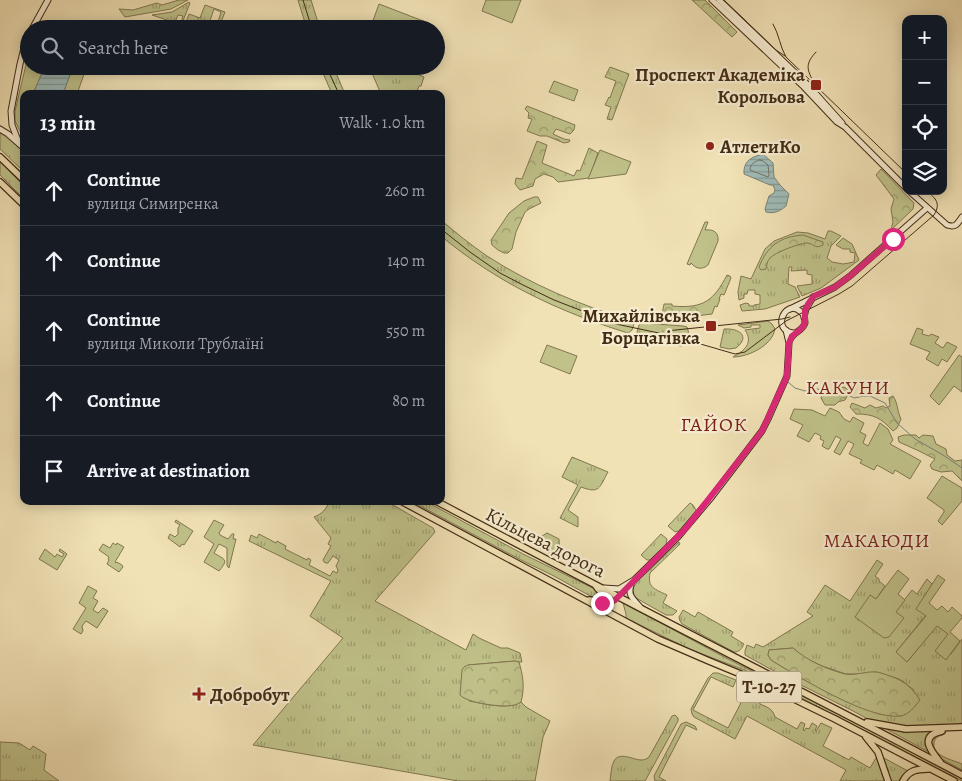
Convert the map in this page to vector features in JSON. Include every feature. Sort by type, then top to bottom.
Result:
[{"type":"highway","points":[[0,157],[20,176]]},
{"type":"highway","points":[[0,182],[20,201]]},
{"type":"highway","name":"Т-10-27","points":[[408,505],[658,638],[755,680],[861,732],[954,781]]},
{"type":"highway","name":"Кільцева дорога","points":[[444,505],[962,775]]},
{"type":"highway","points":[[582,598],[595,602],[600,600],[601,592],[592,582]]},
{"type":"highway","points":[[859,720],[906,729],[962,727]]},
{"type":"highway","points":[[941,764],[928,745],[930,737],[936,732],[962,727]]},
{"type":"highway","points":[[861,732],[878,752],[888,781]]},
{"type":"highway","points":[[903,781],[910,772],[930,769]]},
{"type":"main road","points":[[37,20],[48,0]]},
{"type":"main road","points":[[712,0],[797,80],[837,122],[902,184]]},
{"type":"main road","points":[[719,0],[807,84],[842,122],[844,127]]},
{"type":"main road","points":[[19,143],[12,124],[11,111],[20,64]]},
{"type":"main road","points":[[0,129],[19,143]]},
{"type":"main road","points":[[914,195],[947,225],[956,225],[962,217]]},
{"type":"main road","points":[[595,602],[607,603],[615,600],[686,528],[762,431],[787,376],[789,343],[783,326],[783,313],[835,287],[927,208]]},
{"type":"main road","points":[[804,317],[806,309],[814,296]]},
{"type":"main road","points":[[789,343],[792,336],[805,323],[801,311],[790,308]]},
{"type":"main road","points":[[786,330],[795,333]]},
{"type":"main road","points":[[604,588],[619,589],[633,581]]},
{"type":"main road","points":[[633,581],[630,594],[641,608]]},
{"type":"green space","points":[[179,0],[188,0],[171,9],[125,17],[119,9],[133,10],[157,3],[162,5]]},
{"type":"green space","points":[[298,0],[311,0],[317,20],[304,20]]},
{"type":"green space","points":[[486,0],[521,0],[512,23],[482,11]]},
{"type":"green space","points":[[692,0],[705,0],[737,32],[732,37]]},
{"type":"green space","points":[[190,3],[183,20],[182,20],[183,16],[178,15],[176,20],[167,20],[152,15],[172,12]]},
{"type":"green space","points":[[379,4],[421,20],[373,20]]},
{"type":"green space","points":[[205,5],[225,12],[222,20],[219,20],[221,12],[214,9],[210,20],[187,20],[189,14],[200,18]]},
{"type":"green space","points":[[610,67],[629,74],[612,120],[607,119],[611,107],[605,105],[610,98],[616,81],[605,77]]},
{"type":"green space","points":[[24,75],[41,75],[35,90],[20,90],[20,131],[15,121],[15,111]]},
{"type":"green space","points":[[70,75],[84,75],[78,90],[64,90]]},
{"type":"green space","points":[[324,75],[337,75],[343,90],[330,90]]},
{"type":"green space","points":[[373,75],[419,75],[424,77],[418,90],[379,90]]},
{"type":"green space","points":[[554,81],[578,90],[574,101],[549,92]]},
{"type":"green space","points":[[527,106],[575,125],[574,130],[570,134],[556,129],[553,134],[570,140],[569,142],[564,143],[527,131],[532,119],[528,118],[529,113],[525,109]]},
{"type":"green space","points":[[0,131],[20,149],[20,168],[0,149]]},
{"type":"green space","points":[[537,141],[547,145],[542,163],[574,176],[577,170],[580,171],[589,148],[598,153],[589,178],[558,182],[553,177],[544,174],[535,179],[533,186],[520,190],[515,184],[516,178],[522,179]]},
{"type":"green space","points":[[600,150],[631,162],[626,174],[588,179]]},
{"type":"green space","points":[[0,162],[20,182],[20,195],[0,175]]},
{"type":"green space","points":[[881,169],[902,191],[902,195],[906,195],[914,203],[913,209],[891,230],[893,222],[891,209],[894,199],[876,175]]},
{"type":"green space","points":[[538,197],[541,203],[525,212],[516,232],[512,249],[508,253],[498,250],[492,245],[491,240],[509,213],[524,201]]},
{"type":"green space","points":[[705,222],[708,222],[705,230],[715,232],[718,235],[718,241],[708,265],[704,268],[699,268],[691,263],[690,265],[687,264]]},
{"type":"green space","points":[[445,223],[475,248],[521,276],[594,308],[632,321],[634,324],[632,330],[628,333],[602,325],[553,305],[506,281],[462,253],[445,239]]},
{"type":"green space","points":[[828,231],[841,236],[831,246],[827,258],[832,262],[843,264],[854,262],[855,253],[850,252],[850,249],[843,249],[836,245],[843,238],[852,244],[859,260],[821,288],[802,296],[797,286],[812,284],[812,275],[807,274],[807,270],[791,271],[792,267],[789,267],[788,284],[795,287],[800,297],[765,309],[742,311],[740,305],[746,303],[749,306],[754,306],[760,304],[760,295],[755,294],[755,290],[748,290],[747,294],[744,294],[744,298],[739,300],[738,292],[741,276],[751,279],[765,249],[774,241],[797,232],[808,233],[825,239]]},
{"type":"green space","points":[[803,235],[823,242],[823,245],[817,247],[805,243],[788,248],[770,258],[766,269],[761,270],[759,267],[766,253],[771,248],[781,240]]},
{"type":"green space","points":[[727,275],[731,278],[724,295],[721,294],[717,307],[715,306],[712,314],[687,317],[662,315],[664,304],[683,307],[707,301],[717,291]]},
{"type":"green space","points":[[768,321],[775,329],[769,341],[752,353],[733,357],[741,352],[748,343],[748,335],[745,330],[760,328],[760,325],[751,325],[751,327],[744,328],[738,325]]},
{"type":"green space","points":[[643,323],[687,327],[689,336],[686,343],[681,346],[640,336],[637,332],[639,325]]},
{"type":"green space","points":[[917,328],[923,330],[922,334],[929,336],[931,334],[939,337],[935,343],[943,348],[947,342],[957,347],[947,362],[942,359],[938,366],[926,359],[930,352],[910,344]]},
{"type":"green space","points":[[724,329],[738,331],[743,336],[743,340],[736,348],[720,347]]},
{"type":"green space","points":[[547,345],[577,356],[570,374],[540,362]]},
{"type":"green space","points":[[959,355],[962,357],[962,392],[954,386],[939,405],[930,396]]},
{"type":"green space","points":[[844,387],[850,391],[845,400],[835,405],[825,405],[821,398],[822,393],[832,395]]},
{"type":"green space","points":[[893,396],[901,419],[897,428],[893,431],[877,418],[856,414],[850,407],[852,403],[865,408],[870,405],[876,408],[883,406],[886,408],[890,406],[889,398]]},
{"type":"green space","points":[[830,408],[839,412],[844,419],[850,422],[853,417],[864,423],[860,432],[866,435],[863,443],[868,446],[880,423],[888,429],[893,440],[890,444],[921,461],[910,479],[895,470],[893,474],[877,465],[874,470],[860,463],[862,460],[849,454],[854,444],[848,441],[840,455],[834,452],[841,439],[836,436],[829,449],[827,449],[822,446],[824,441],[820,439],[821,436],[815,433],[809,442],[797,436],[803,425],[790,419],[794,409],[812,410],[825,416]]},
{"type":"green space","points":[[916,435],[919,438],[923,435],[933,436],[936,444],[946,449],[947,455],[955,461],[962,460],[962,481],[952,471],[941,472],[932,469],[930,465],[935,459],[899,442],[898,437]]},
{"type":"green space","points":[[572,457],[608,472],[596,490],[581,487],[568,510],[578,517],[578,527],[560,518],[578,485],[562,477]]},
{"type":"green space","points":[[942,476],[962,488],[962,501],[942,525],[938,521],[944,510],[927,498]]},
{"type":"green space","points":[[690,503],[696,510],[695,513],[685,527],[675,532],[668,526]]},
{"type":"green space","points":[[393,505],[433,528],[435,532],[375,601],[466,650],[473,634],[501,648],[508,648],[520,653],[522,662],[468,665],[469,701],[503,706],[510,706],[521,702],[550,721],[543,737],[535,781],[458,781],[253,745],[343,638],[310,616],[331,581],[249,541],[251,535],[257,538],[259,534],[276,543],[277,541],[286,546],[285,549],[307,560],[308,558],[311,560],[309,565],[330,576],[333,571],[337,573],[336,566],[339,560],[333,556],[328,563],[323,560],[331,546],[328,544],[331,538],[314,517],[324,511],[327,506]]},
{"type":"green space","points":[[418,505],[432,505],[523,554],[595,589],[598,595],[594,598]]},
{"type":"green space","points":[[176,520],[193,531],[184,545],[182,544],[180,547],[168,538],[170,534],[175,537],[178,534],[180,525],[175,522]]},
{"type":"green space","points":[[214,520],[224,525],[219,533],[220,535],[228,539],[234,534],[233,539],[236,539],[229,568],[227,566],[227,548],[219,544],[214,553],[225,562],[219,571],[204,562],[214,544],[204,537]]},
{"type":"green space","points":[[547,533],[559,539],[560,558],[531,543]]},
{"type":"green space","points":[[661,534],[667,539],[666,545],[650,560],[647,560],[641,555]]},
{"type":"green space","points":[[679,542],[680,544],[650,573],[649,578],[653,587],[667,595],[663,603],[677,611],[673,615],[666,615],[636,598],[633,590],[639,580]]},
{"type":"green space","points":[[113,543],[124,547],[115,562],[123,567],[119,572],[107,564],[109,557],[99,550],[103,544],[110,548]]},
{"type":"green space","points":[[45,549],[55,557],[57,554],[62,557],[64,554],[59,551],[60,549],[67,554],[57,570],[39,559]]},
{"type":"green space","points":[[877,560],[883,564],[875,576],[885,586],[876,599],[870,596],[895,612],[912,590],[917,594],[927,579],[932,584],[917,609],[926,615],[896,652],[908,661],[937,625],[948,634],[951,654],[962,639],[962,726],[944,726],[943,735],[937,737],[934,747],[944,757],[962,764],[962,770],[745,655],[747,645],[754,648],[756,644],[763,647],[813,616],[807,612],[825,585],[850,601]],"holes":[[[793,648],[803,657],[846,674],[876,672],[899,679],[914,690],[901,716],[879,714],[846,701],[799,677],[771,660],[768,655],[769,650]]]},
{"type":"green space","points":[[898,570],[909,579],[898,594],[905,600],[896,612],[904,618],[889,637],[884,638],[855,617],[870,595],[876,599]]},
{"type":"green space","points":[[938,575],[945,580],[929,603],[937,610],[942,606],[948,612],[952,607],[962,616],[950,632],[960,641],[946,660],[935,651],[948,634],[937,626],[907,662],[896,652],[926,616],[916,609]]},
{"type":"green space","points":[[88,586],[97,591],[93,598],[98,601],[93,610],[98,613],[103,608],[108,611],[97,628],[86,621],[82,626],[83,631],[81,634],[73,629],[86,608],[79,603]]},
{"type":"green space","points":[[623,603],[728,659],[879,735],[962,779],[962,781],[752,673],[689,649],[626,618]]},
{"type":"green space","points":[[683,610],[695,617],[698,612],[733,632],[731,636],[744,644],[739,651],[734,652],[682,624],[679,617]]},
{"type":"green space","points":[[793,648],[811,661],[838,672],[857,674],[877,672],[893,677],[906,684],[920,700],[909,712],[900,716],[886,715],[853,705],[798,676],[771,660],[768,655],[769,650]]},
{"type":"green space","points":[[519,662],[522,677],[523,692],[521,702],[509,706],[494,705],[470,700],[460,695],[462,670],[464,667],[468,665]]},
{"type":"green space","points":[[713,673],[736,680],[733,687],[711,677],[693,710],[728,728],[746,693],[737,688],[740,682],[751,686],[755,695],[758,696],[760,704],[771,710],[775,717],[797,729],[801,722],[805,724],[804,731],[806,728],[809,729],[812,723],[817,726],[816,731],[821,723],[832,728],[823,746],[849,760],[851,757],[870,768],[876,758],[878,758],[885,781],[840,781],[846,770],[747,716],[735,739],[694,717],[691,709],[708,678]]},
{"type":"green space","points":[[675,715],[678,721],[645,781],[610,781],[612,765],[616,758],[623,756],[641,760],[649,757],[672,716]]},
{"type":"green space","points":[[686,722],[695,726],[697,730],[686,725],[659,777],[666,781],[655,781],[654,776],[681,724]]},
{"type":"green space","points":[[0,742],[19,743],[30,750],[33,746],[46,754],[44,770],[59,781],[0,781]]},
{"type":"green space","points":[[882,757],[908,771],[902,776],[900,781],[890,781]]},
{"type":"water","points":[[41,75],[70,75],[64,90],[35,90]]},
{"type":"water","points":[[764,155],[773,163],[774,177],[789,194],[786,206],[777,212],[766,212],[765,209],[769,196],[775,190],[773,185],[744,174],[748,161]]},
{"type":"waterway","points":[[788,382],[795,388],[805,391],[818,389],[842,392],[854,398],[870,396],[885,403],[897,423],[915,439],[962,468]]},
{"type":"tram line","points":[[303,0],[309,20]]},
{"type":"tram line","points":[[724,0],[776,50],[785,56]]},
{"type":"tram line","points":[[773,24],[786,57],[902,169]]},
{"type":"tram line","points":[[813,81],[808,66],[810,59],[816,52]]},
{"type":"tram line","points":[[330,75],[337,90]]},
{"type":"tram line","points":[[445,232],[500,273],[554,300],[616,324],[673,336],[735,354],[745,352],[786,321],[852,286],[934,215],[937,204],[932,195]]},
{"type":"tram line","points":[[666,331],[790,317]]},
{"type":"place","name":"Проспект Академіка Корольова","points":[[816,85]]},
{"type":"place","name":"АтлетиКо","points":[[710,146]]},
{"type":"place","name":"Михайлівська Борщагівка","points":[[711,326]]},
{"type":"place","name":"Добробут","points":[[199,694]]},
{"type":"district","name":"КАКУНИ","points":[[848,387]]},
{"type":"district","name":"ГАЙОК","points":[[714,424]]},
{"type":"district","name":"МАКАЮДИ","points":[[877,540]]},
{"type":"route","points":[[602,603],[615,600],[678,538],[762,431],[787,376],[790,338],[805,323],[805,311],[814,296],[835,287],[863,266],[893,239]]}]
